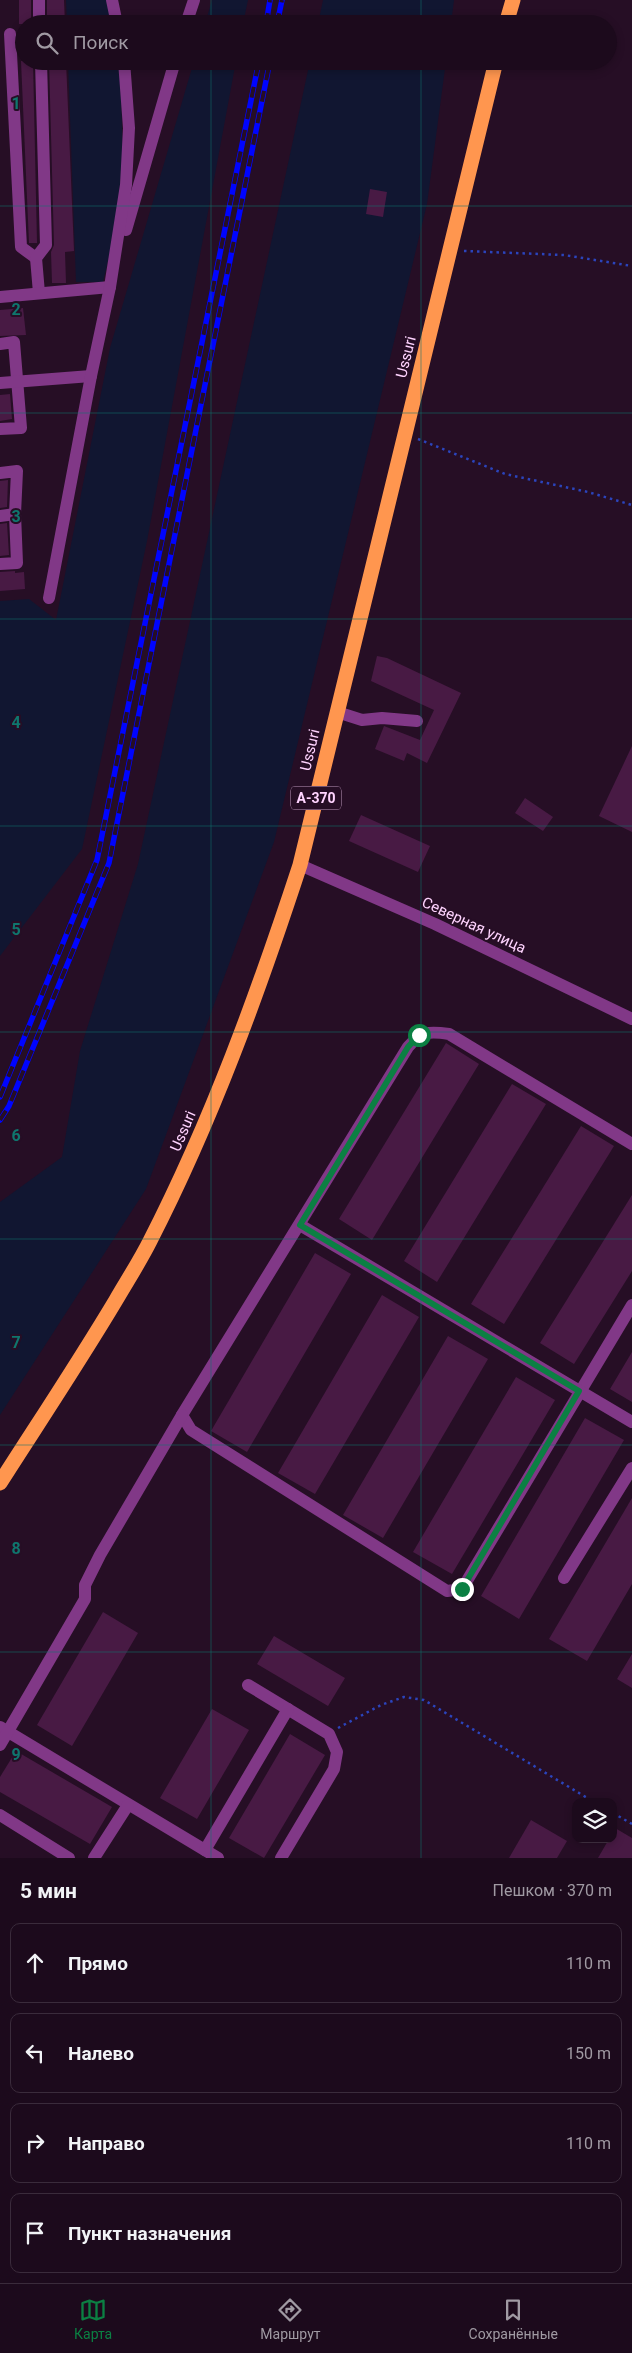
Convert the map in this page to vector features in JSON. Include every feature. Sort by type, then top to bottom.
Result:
[{"type":"highway","points":[[509,15],[513,0]]},
{"type":"highway","name":"Ussuri","points":[[0,1482],[98,1329],[149,1243],[183,1174],[224,1080],[264,976],[300,865],[494,70]]},
{"type":"street","points":[[39,0],[39,15]]},
{"type":"street","points":[[112,0],[115,15]]},
{"type":"street","points":[[189,15],[194,0]]},
{"type":"street","points":[[10,34],[21,247],[36,258]]},
{"type":"street","points":[[39,293],[36,258],[46,245],[40,70]]},
{"type":"street","points":[[49,598],[91,376],[110,288],[126,185],[129,128],[125,70]]},
{"type":"street","points":[[110,288],[172,70]]},
{"type":"street","points":[[0,297],[110,288]]},
{"type":"street","points":[[0,344],[14,342],[21,428],[0,429]]},
{"type":"street","points":[[0,383],[91,376]]},
{"type":"street","points":[[0,473],[17,472],[17,562],[0,564]]},
{"type":"street","points":[[0,516],[16,514]]},
{"type":"street","points":[[337,712],[362,720],[382,718],[418,721]]},
{"type":"street","name":"Северная улица","points":[[300,865],[435,924],[632,1019]]},
{"type":"street","points":[[0,1745],[4,1729],[85,1599],[85,1585],[100,1555],[182,1415],[408,1047],[419,1035],[433,1031],[449,1034],[632,1144]]},
{"type":"street","points":[[300,1225],[632,1422]]},
{"type":"street","points":[[182,1415],[191,1430],[447,1592],[462,1589],[632,1305]]},
{"type":"street","points":[[564,1578],[632,1468]]},
{"type":"street","points":[[248,1685],[328,1734],[337,1752],[334,1769],[281,1858]]},
{"type":"street","points":[[205,1850],[288,1709]]},
{"type":"street","points":[[4,1729],[218,1858]]},
{"type":"street","points":[[94,1858],[128,1805]]},
{"type":"street","points":[[0,1815],[69,1858]]},
{"type":"path","points":[[450,251],[564,255],[632,266]]},
{"type":"path","points":[[405,434],[505,474],[588,492],[632,505]]},
{"type":"path","points":[[328,1734],[381,1705],[404,1698],[424,1700],[587,1798]]},
{"type":"path","points":[[617,1815],[632,1824]]},
{"type":"shaded area","points":[[66,0],[108,0],[111,15],[67,15]]},
{"type":"shaded area","points":[[212,0],[248,0],[245,15],[208,15]]},
{"type":"shaded area","points":[[323,0],[454,0],[452,15],[320,15]]},
{"type":"shaded area","points":[[68,70],[120,70],[123,160],[114,236],[103,282],[76,282]]},
{"type":"shaded area","points":[[191,70],[234,70],[147,541],[82,849],[0,956],[0,601],[29,599],[56,620],[110,348]]},
{"type":"shaded area","points":[[308,70],[445,70],[427,204],[274,842],[146,1189],[0,1415],[0,1202],[62,1157],[80,1051],[138,864]]},
{"type":"building","points":[[19,0],[31,0],[31,15],[19,15]]},
{"type":"building","points":[[47,0],[64,0],[65,15],[47,15]]},
{"type":"building","points":[[21,70],[33,70],[37,243],[29,243]]},
{"type":"building","points":[[49,70],[66,70],[74,251],[65,252],[66,283],[52,283],[51,252],[54,245]]},
{"type":"building","points":[[370,189],[387,192],[383,217],[366,214]]},
{"type":"building","points":[[23,308],[26,335],[0,336],[0,310]]},
{"type":"building","points":[[10,394],[12,419],[0,421],[0,395]]},
{"type":"building","points":[[8,480],[7,507],[0,508],[0,481]]},
{"type":"building","points":[[7,523],[9,555],[0,556],[0,524]]},
{"type":"building","points":[[15,571],[15,573],[24,572],[25,589],[0,591],[0,572]]},
{"type":"building","points":[[377,656],[387,658],[461,693],[427,763],[407,753],[404,761],[375,749],[384,726],[420,740],[434,710],[371,681]]},
{"type":"building","points":[[632,746],[632,832],[599,816]]},
{"type":"building","points":[[525,798],[553,817],[543,831],[515,813]]},
{"type":"building","points":[[361,815],[430,846],[418,872],[349,841]]},
{"type":"building","points":[[446,1043],[479,1064],[372,1240],[339,1219]]},
{"type":"building","points":[[512,1084],[546,1104],[437,1282],[404,1261]]},
{"type":"building","points":[[581,1126],[614,1146],[504,1324],[471,1304]]},
{"type":"building","points":[[632,1195],[632,1271],[574,1364],[540,1343]]},
{"type":"building","points":[[315,1253],[351,1274],[247,1452],[211,1431]]},
{"type":"building","points":[[382,1295],[419,1317],[315,1494],[278,1473]]},
{"type":"building","points":[[448,1336],[488,1359],[383,1538],[343,1515]]},
{"type":"building","points":[[632,1352],[632,1402],[610,1389]]},
{"type":"building","points":[[516,1377],[555,1400],[452,1574],[413,1552]]},
{"type":"building","points":[[585,1418],[624,1440],[519,1619],[481,1596]]},
{"type":"building","points":[[632,1498],[632,1584],[587,1661],[549,1639]]},
{"type":"building","points":[[103,1612],[138,1633],[72,1746],[37,1725]]},
{"type":"building","points":[[274,1636],[345,1678],[328,1706],[257,1664]]},
{"type":"building","points":[[632,1654],[632,1688],[617,1679]]},
{"type":"building","points":[[212,1709],[249,1730],[197,1819],[160,1798]]},
{"type":"building","points":[[290,1734],[325,1755],[264,1858],[229,1838]]},
{"type":"building","points":[[16,1751],[112,1807],[90,1844],[0,1792],[0,1777]]},
{"type":"building","points":[[531,1820],[567,1841],[557,1858],[509,1858]]},
{"type":"building","points":[[617,1829],[632,1838],[632,1858],[598,1858],[607,1843],[617,1843]]},
{"type":"railway","points":[[268,15],[270,0]]},
{"type":"railway","points":[[279,15],[282,0]]},
{"type":"railway","points":[[0,1097],[97,860],[257,70]]},
{"type":"railway","points":[[0,1120],[9,1106],[109,863],[268,70]]},
{"type":"route","points":[[419,1035],[408,1047],[300,1225],[579,1391],[462,1589]]}]
